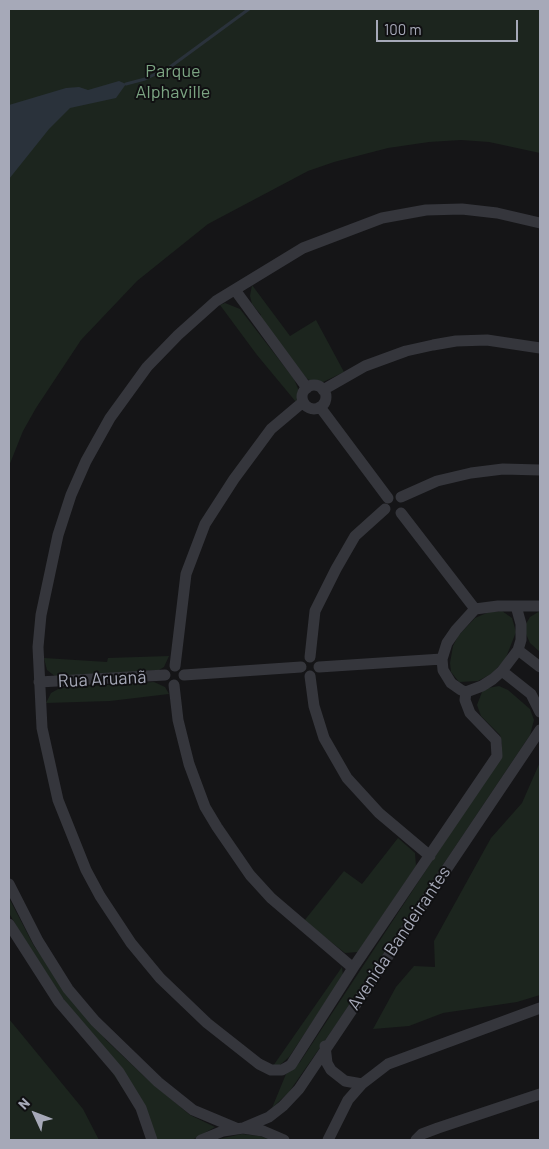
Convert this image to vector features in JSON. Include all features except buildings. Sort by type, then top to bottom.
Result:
[{"type":"street","points":[[466,692],[465,700],[470,713],[496,740],[497,756],[353,968],[291,1065],[282,1070],[271,1070],[259,1064],[207,1023],[144,960],[100,896],[86,870],[66,822],[52,776],[42,728],[39,639],[50,563],[71,495],[86,462],[110,418],[147,367],[216,301],[303,248],[382,218],[426,210],[462,209],[498,212],[540,223]]},
{"type":"street","points":[[235,290],[307,388]]},
{"type":"street","points":[[323,390],[365,366],[406,351],[434,344],[487,340],[540,348]]},
{"type":"street","points":[[316,386],[323,390],[326,398],[320,407],[311,408],[303,402],[302,394],[307,388],[316,386]]},
{"type":"street","points":[[175,666],[186,574],[205,524],[234,479],[271,430],[303,402]]},
{"type":"street","points":[[320,407],[388,498]]},
{"type":"street","points":[[400,497],[437,481],[471,473],[503,469],[540,470]]},
{"type":"street","points":[[394,495],[400,497],[405,505],[401,513],[392,515],[386,509],[385,504],[388,498],[394,495]]},
{"type":"street","points":[[310,657],[314,611],[355,536],[386,509]]},
{"type":"street","points":[[401,513],[475,609]]},
{"type":"street","points":[[466,692],[482,686],[502,671],[518,650],[521,640],[521,624],[516,606]]},
{"type":"street","points":[[466,692],[452,683],[444,670],[442,659],[447,643],[456,630],[475,609],[540,606]]},
{"type":"street","points":[[518,650],[540,668]]},
{"type":"street","points":[[310,657],[317,661],[319,667],[316,674],[310,676],[303,673],[301,667],[303,660],[310,657]]},
{"type":"street","points":[[319,667],[442,659]]},
{"type":"street","points":[[175,666],[181,669],[184,676],[182,682],[174,685],[168,682],[166,675],[168,669],[175,666]]},
{"type":"street","points":[[184,676],[301,667]]},
{"type":"street","points":[[502,671],[531,694],[540,712]]},
{"type":"street","name":"Rua Aruanã","points":[[40,682],[166,675]]},
{"type":"street","points":[[310,676],[314,706],[324,738],[347,778],[379,813],[430,856]]},
{"type":"street","points":[[174,685],[178,720],[189,764],[205,807],[216,826],[250,875],[271,898],[353,968]]},
{"type":"street","name":"Avenida Bandeirantes","points":[[201,1140],[218,1132],[240,1128],[269,1117],[283,1106],[299,1089],[325,1046],[540,730]]},
{"type":"street","points":[[9,884],[38,941],[68,989],[95,1021],[151,1076],[193,1110],[240,1128],[263,1131],[284,1140]]},
{"type":"street","points":[[9,924],[59,1002],[119,1072],[141,1108],[152,1140]]},
{"type":"street","points":[[328,1140],[348,1100],[362,1084],[388,1064],[540,1008]]},
{"type":"street","points":[[325,1046],[327,1062],[331,1070],[345,1081],[362,1084]]},
{"type":"street","points":[[416,1140],[422,1134],[438,1128],[540,1094]]},
{"type":"green space","name":"Parque Alphaville","points":[[9,9],[540,9],[540,153],[489,142],[461,140],[388,148],[308,171],[208,224],[137,281],[81,340],[36,408],[23,431],[9,466]]},
{"type":"green space","points":[[252,285],[290,336],[316,320],[344,372],[321,383],[312,382],[306,378],[259,317],[261,315],[252,304],[250,296]]},
{"type":"green space","points":[[225,303],[240,309],[294,379],[299,391],[296,402],[257,355],[220,305]]},
{"type":"green space","points":[[502,611],[512,618],[516,632],[505,660],[491,674],[478,681],[459,682],[451,672],[450,663],[453,646],[458,636],[475,618],[489,612]]},
{"type":"green space","points":[[540,611],[540,652],[530,643],[526,634],[526,624],[530,617]]},
{"type":"green space","points":[[169,656],[164,667],[159,670],[56,677],[47,670],[44,658],[107,662],[108,658]]},
{"type":"green space","points":[[154,682],[165,687],[169,694],[110,701],[46,703],[51,693],[60,688]]},
{"type":"green space","points":[[499,686],[508,690],[530,709],[534,720],[530,735],[335,1026],[289,1092],[272,1108],[286,1074],[300,1062],[501,756],[502,744],[500,735],[481,716],[477,705],[482,692],[488,688]]},
{"type":"green space","points":[[540,762],[540,995],[517,1002],[443,1013],[409,1026],[373,1029],[396,987],[414,966],[435,967],[434,941],[491,838],[522,803]]},
{"type":"green space","points":[[398,838],[415,853],[416,866],[358,952],[345,953],[304,921],[344,871],[362,884]]},
{"type":"green space","points":[[9,898],[34,946],[106,1040],[146,1078],[190,1115],[215,1127],[192,1140],[157,1140],[25,941],[9,913]]},
{"type":"green space","points":[[342,967],[343,976],[289,1057],[280,1065],[273,1066]]},
{"type":"green space","points":[[9,1019],[83,1109],[99,1140],[9,1140]]},
{"type":"green space","points":[[242,1134],[259,1136],[272,1140],[214,1140]]},
{"type":"shaded area","points":[[119,81],[126,84],[116,98],[70,108],[49,129],[9,179],[9,105],[66,88],[79,87],[88,90]]},
{"type":"waterway","points":[[126,84],[145,79],[170,67],[249,9]]}]
